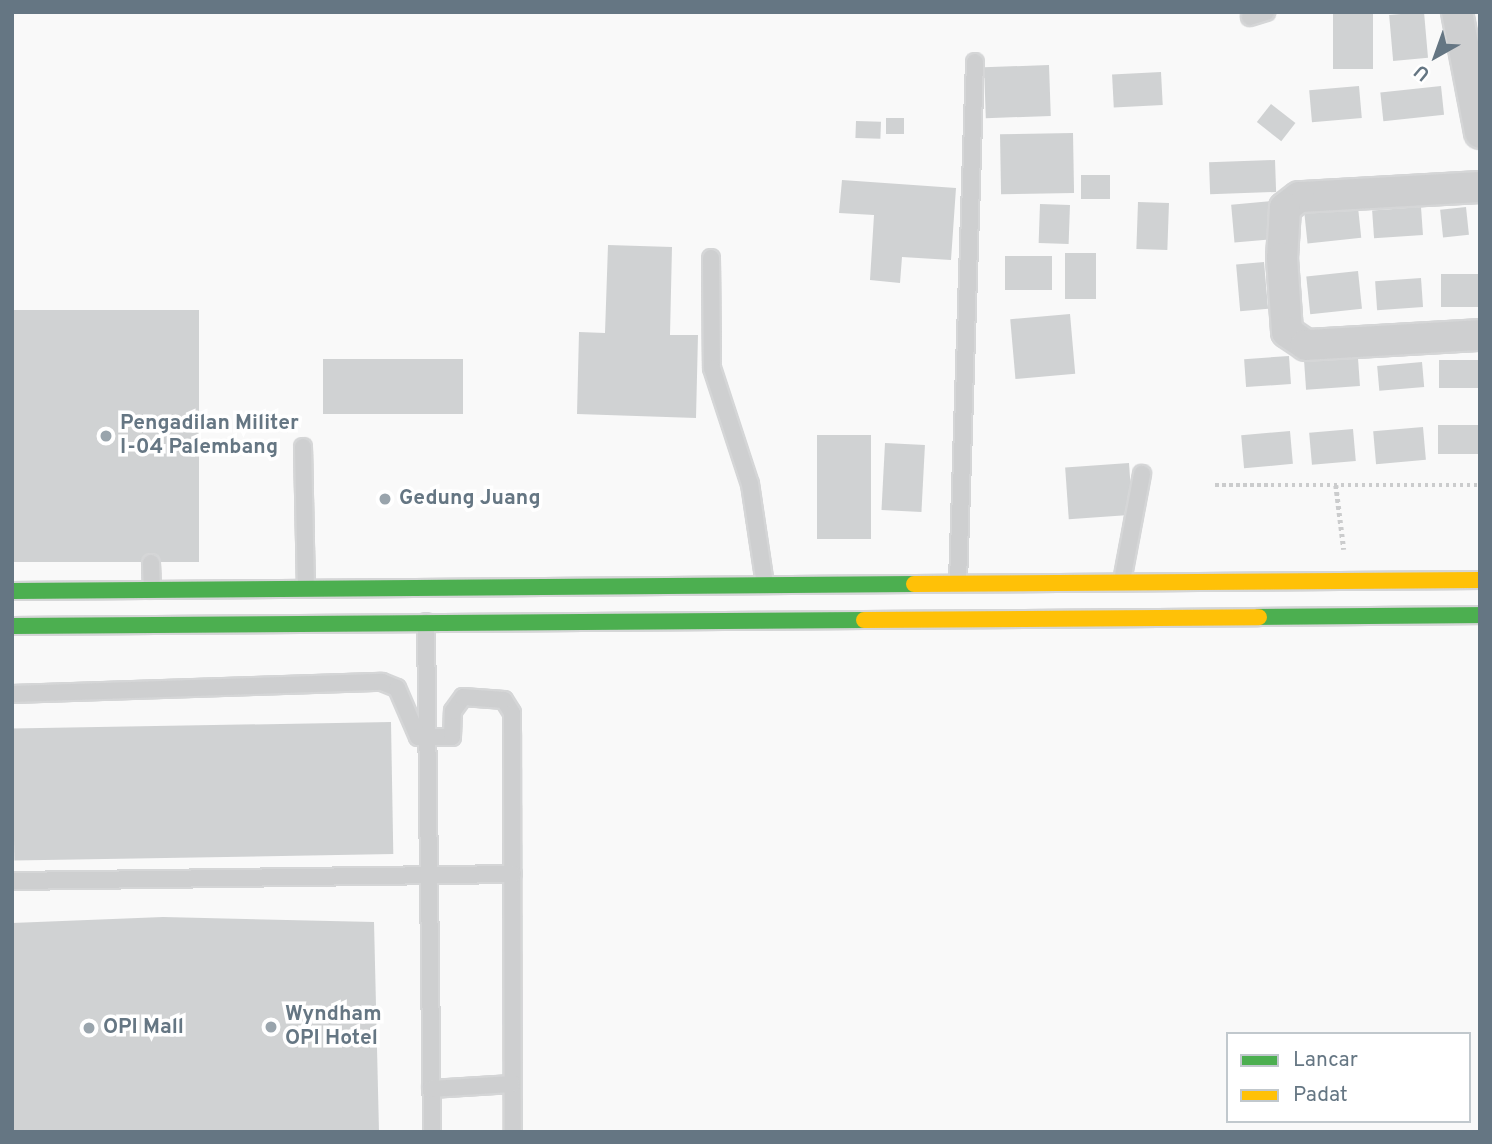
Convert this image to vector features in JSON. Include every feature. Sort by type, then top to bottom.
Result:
[{"type":"street","points":[[1457,12],[1480,133]]},
{"type":"street","points":[[1480,187],[1299,197],[1285,208],[1282,258],[1287,332],[1306,345],[1480,335]]},
{"type":"street","points":[[12,591],[1480,580]]},
{"type":"street","points":[[12,626],[1480,615]]},
{"type":"lane","points":[[1250,17],[1266,12]]},
{"type":"lane","points":[[958,582],[975,62]]},
{"type":"lane","points":[[711,258],[712,368],[750,484],[765,584]]},
{"type":"lane","points":[[303,447],[306,588]]},
{"type":"lane","points":[[1122,581],[1142,474]]},
{"type":"lane","points":[[151,563],[152,590]]},
{"type":"lane","points":[[426,622],[432,874],[432,1132]]},
{"type":"lane","points":[[12,694],[382,682],[397,688],[411,729],[427,737],[452,737],[453,711],[463,697],[498,695],[509,706],[513,874],[513,1132]]},
{"type":"lane","points":[[12,881],[513,874]]},
{"type":"lane","points":[[431,1089],[512,1084]]},
{"type":"path","points":[[1215,485],[1480,485]]},
{"type":"path","points":[[1336,485],[1348,579]]},
{"type":"building","points":[[1333,12],[1373,12],[1373,69],[1333,69]]},
{"type":"building","points":[[1424,12],[1428,58],[1393,61],[1389,15]]},
{"type":"building","points":[[1049,65],[1051,116],[986,118],[984,67]]},
{"type":"building","points":[[1161,72],[1163,105],[1114,108],[1112,75]]},
{"type":"building","points":[[1359,86],[1362,118],[1312,122],[1309,90]]},
{"type":"building","points":[[1441,86],[1444,115],[1383,121],[1380,92]]},
{"type":"building","points":[[1271,104],[1295,123],[1281,141],[1257,122]]},
{"type":"building","points":[[886,118],[904,118],[904,134],[886,134]]},
{"type":"building","points":[[856,121],[881,122],[880,139],[855,138]]},
{"type":"building","points":[[1073,133],[1074,193],[1001,194],[1000,134]]},
{"type":"building","points":[[1275,160],[1276,192],[1210,194],[1209,162]]},
{"type":"building","points":[[1081,175],[1110,175],[1110,199],[1081,199]]},
{"type":"building","points":[[842,180],[956,188],[951,260],[902,257],[900,283],[870,280],[874,215],[839,213]]},
{"type":"building","points":[[1273,201],[1276,239],[1234,243],[1231,205]]},
{"type":"building","points":[[1138,202],[1169,203],[1167,250],[1136,249]]},
{"type":"building","points":[[1040,204],[1070,205],[1069,244],[1039,243]]},
{"type":"building","points":[[1358,207],[1361,238],[1308,243],[1304,213]]},
{"type":"building","points":[[1421,207],[1423,235],[1374,238],[1372,210]]},
{"type":"building","points":[[1466,207],[1469,235],[1443,238],[1440,210]]},
{"type":"building","points":[[608,245],[672,247],[670,335],[698,335],[696,418],[577,414],[579,332],[605,333]]},
{"type":"building","points":[[1065,253],[1096,253],[1096,299],[1065,299]]},
{"type":"building","points":[[1005,256],[1052,256],[1052,290],[1005,290]]},
{"type":"building","points":[[1264,262],[1268,309],[1240,311],[1236,264]]},
{"type":"building","points":[[1358,271],[1362,309],[1310,314],[1306,276]]},
{"type":"building","points":[[1441,274],[1480,274],[1480,307],[1441,307]]},
{"type":"building","points":[[1421,278],[1423,307],[1377,310],[1375,281]]},
{"type":"building","name":"Pengadilan Militer I-04 Palembang","points":[[12,310],[199,310],[199,562],[12,562]]},
{"type":"building","points":[[1070,314],[1075,374],[1015,379],[1010,319]]},
{"type":"building","points":[[1289,356],[1291,384],[1246,387],[1244,359]]},
{"type":"building","points":[[1358,358],[1360,386],[1306,390],[1304,362]]},
{"type":"building","points":[[323,359],[463,359],[463,414],[323,414]]},
{"type":"building","points":[[1439,360],[1480,360],[1480,388],[1439,388]]},
{"type":"building","points":[[1422,362],[1424,387],[1379,391],[1377,366]]},
{"type":"building","points":[[1438,425],[1480,425],[1480,454],[1438,454]]},
{"type":"building","points":[[1423,427],[1426,460],[1376,464],[1373,431]]},
{"type":"building","points":[[1353,429],[1356,461],[1312,465],[1309,433]]},
{"type":"building","points":[[1290,431],[1293,464],[1244,468],[1241,435]]},
{"type":"building","points":[[817,435],[871,435],[871,539],[817,539]]},
{"type":"building","points":[[885,443],[925,445],[921,512],[881,510]]},
{"type":"building","points":[[1129,463],[1133,515],[1069,519],[1065,467]]},
{"type":"building","points":[[391,722],[393,854],[14,861],[12,729]]},
{"type":"building","points":[[163,917],[374,922],[379,1132],[12,1132],[12,923]]},
{"type":"traffic: fast","points":[[12,591],[914,584]]},
{"type":"traffic: fast","points":[[1259,617],[1480,615]]},
{"type":"traffic: fast","points":[[12,626],[864,620]]},
{"type":"traffic: slow","points":[[914,584],[1480,580]]},
{"type":"traffic: slow","points":[[864,620],[1259,617]]},
{"type":"place","name":"Pengadilan Militer I-04 Palembang","points":[[106,436]]},
{"type":"place","name":"Gedung Juang","points":[[385,499]]},
{"type":"place","name":"Wyndham OPI Hotel","points":[[271,1027]]},
{"type":"place","name":"OPI Mall","points":[[89,1028]]}]
